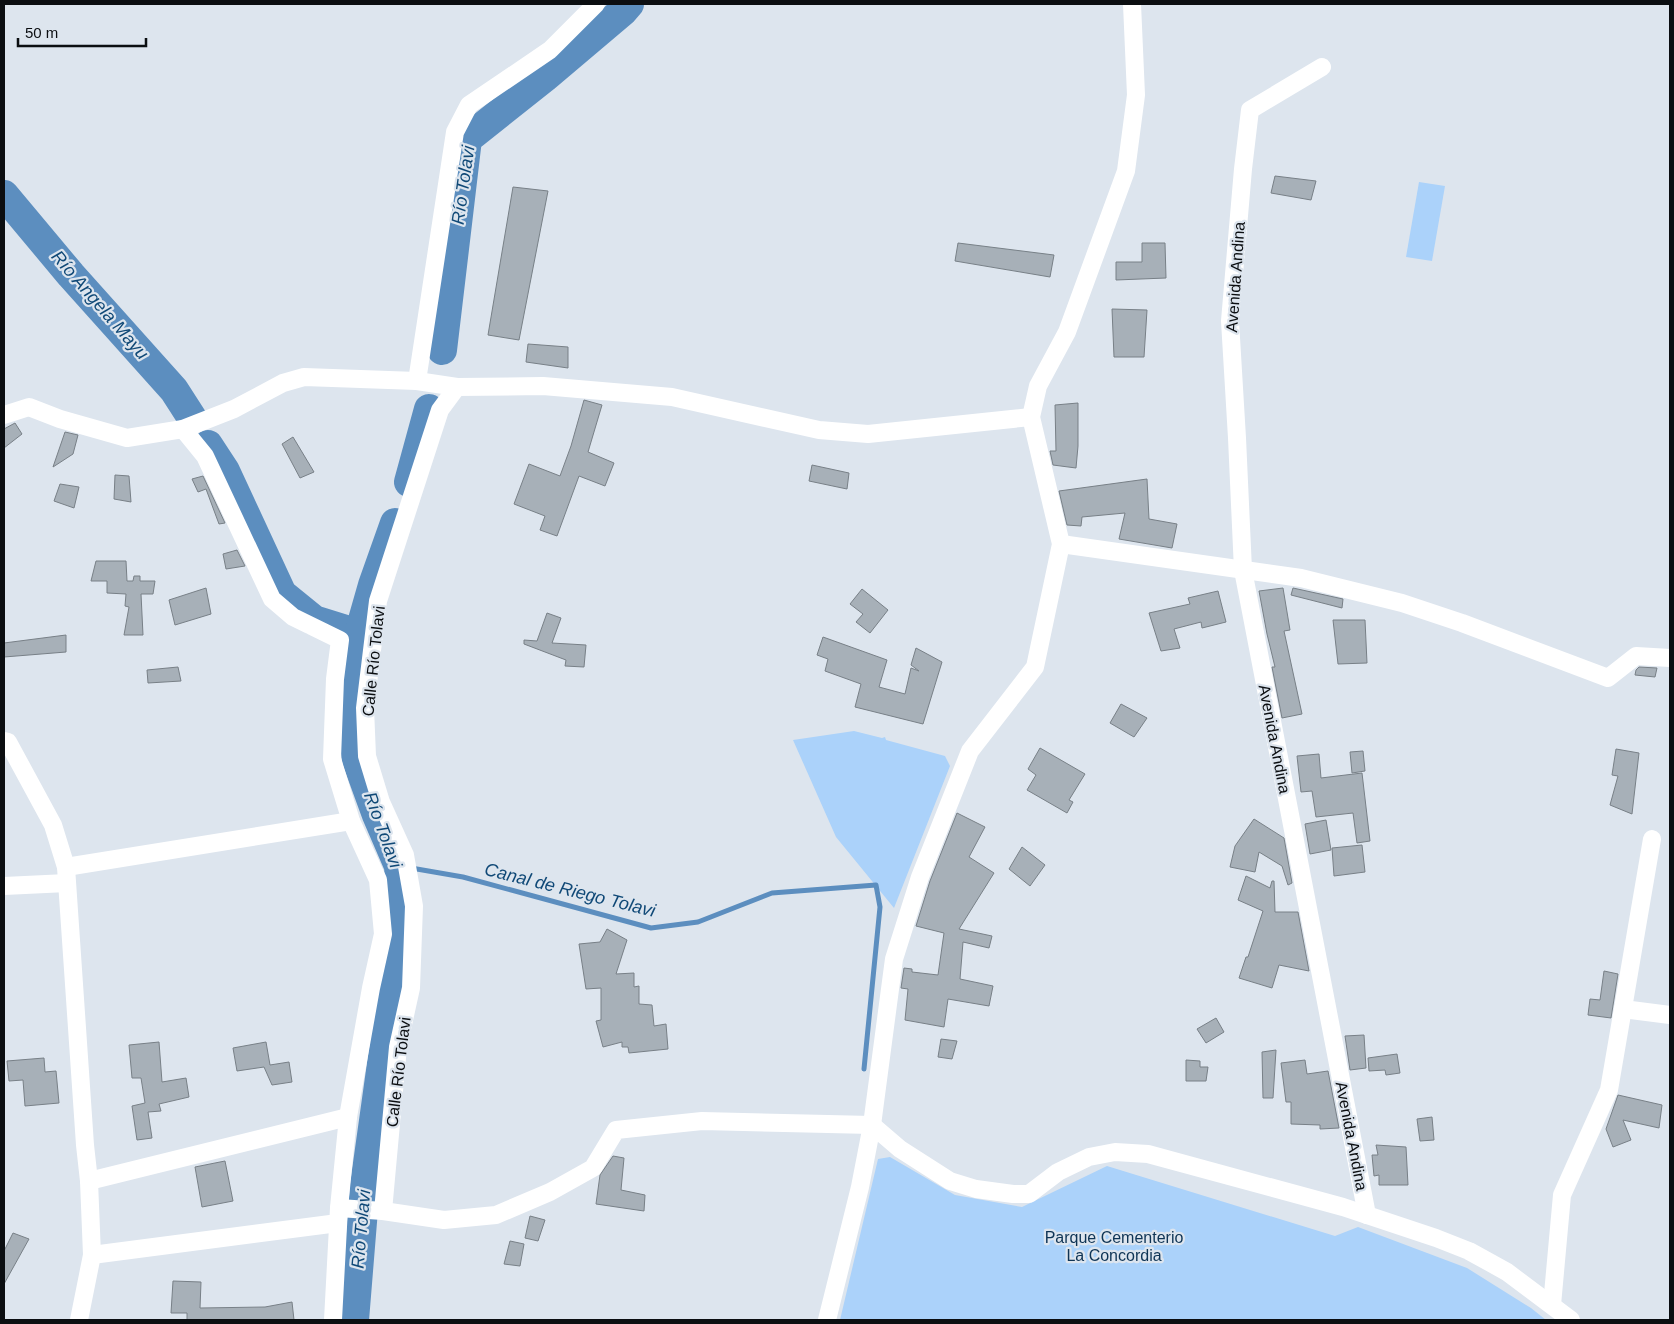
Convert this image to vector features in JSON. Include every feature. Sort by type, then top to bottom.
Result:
[{"type":"street","points":[[417,381],[455,132],[469,105],[550,50],[596,4]]},
{"type":"street","points":[[828,1320],[860,1187],[872,1126],[894,959],[920,877],[970,751],[1035,666],[1062,544],[1031,417],[1038,386],[1067,332],[1126,171],[1136,95],[1132,4]]},
{"type":"street","name":"Avenida Andina","points":[[1322,67],[1250,110],[1230,321],[1238,438],[1243,570],[1367,1215],[1469,1251],[1507,1272],[1571,1320]]},
{"type":"street","points":[[4,414],[29,407],[60,419],[127,438],[183,429],[234,409],[283,383],[304,377],[417,381],[457,387],[543,386],[672,397],[819,430],[868,434],[1031,417]]},
{"type":"street","name":"Calle Río Tolavi","points":[[382,1211],[398,1047],[411,988],[414,906],[405,855],[380,802],[367,756],[365,708],[378,601],[440,410],[457,387]]},
{"type":"street","name":"Calle Río Tolavi","points":[[183,429],[205,456],[272,599],[293,617],[340,640],[335,679],[332,759],[351,821],[378,880],[384,934],[371,988],[348,1117],[333,1320]]},
{"type":"street","points":[[1062,544],[1301,578],[1402,603],[1462,623],[1608,678],[1636,656],[1670,658]]},
{"type":"street","points":[[4,741],[8,742],[52,825],[66,875],[89,1181],[92,1255],[79,1320]]},
{"type":"street","points":[[4,886],[351,821]]},
{"type":"street","points":[[1552,1305],[1562,1194],[1609,1090],[1652,839]]},
{"type":"street","points":[[1623,1009],[1670,1015]]},
{"type":"street","points":[[89,1181],[348,1117]]},
{"type":"street","points":[[92,1255],[340,1213],[382,1211],[444,1220],[496,1215],[550,1192],[593,1168],[616,1130],[702,1121],[872,1126],[900,1149],[950,1181],[976,1189],[1013,1194],[1029,1194],[1058,1172],[1089,1157],[1115,1152],[1148,1154],[1367,1215]]},
{"type":"green space","points":[[1419,182],[1445,186],[1432,261],[1406,257]]},
{"type":"green space","points":[[854,731],[882,738],[885,737],[886,740],[945,756],[950,766],[894,908],[836,837],[793,740]]},
{"type":"green space","name":"Parque Cementerio La Concordia","points":[[890,1157],[955,1195],[1022,1207],[1107,1166],[1335,1236],[1358,1227],[1467,1268],[1531,1308],[1546,1320],[840,1320],[878,1159]]},
{"type":"building","points":[[1275,176],[1316,181],[1311,200],[1271,193]]},
{"type":"building","points":[[513,187],[548,191],[519,340],[488,335]]},
{"type":"building","points":[[958,243],[1054,255],[1050,277],[955,261]]},
{"type":"building","points":[[1142,243],[1165,243],[1166,278],[1116,280],[1116,262],[1142,262]]},
{"type":"building","points":[[1112,309],[1147,310],[1144,357],[1114,357]]},
{"type":"building","points":[[528,344],[568,347],[568,368],[526,362]]},
{"type":"building","points":[[584,400],[602,405],[588,452],[614,463],[605,486],[579,476],[557,536],[540,530],[545,516],[514,504],[529,464],[560,476]]},
{"type":"building","points":[[1078,403],[1076,468],[1053,465],[1050,451],[1056,451],[1055,405]]},
{"type":"building","points":[[15,423],[22,434],[4,448],[4,429]]},
{"type":"building","points":[[65,432],[78,435],[73,454],[53,467]]},
{"type":"building","points":[[293,437],[314,472],[300,478],[282,444]]},
{"type":"building","points":[[812,465],[849,473],[847,489],[809,481]]},
{"type":"building","points":[[115,475],[129,476],[131,502],[114,499]]},
{"type":"building","points":[[203,476],[225,523],[219,524],[206,489],[198,492],[192,479]]},
{"type":"building","points":[[1147,479],[1149,519],[1177,524],[1172,548],[1119,539],[1125,513],[1082,517],[1081,526],[1067,525],[1059,491]]},
{"type":"building","points":[[60,484],[79,487],[74,508],[54,501]]},
{"type":"building","points":[[237,550],[245,566],[226,569],[223,554]]},
{"type":"building","points":[[96,561],[126,561],[127,581],[133,581],[134,576],[140,576],[140,581],[155,581],[153,594],[141,594],[143,635],[124,635],[129,607],[125,606],[126,594],[107,593],[107,581],[91,581]]},
{"type":"building","points":[[206,588],[211,614],[175,625],[169,600]]},
{"type":"building","points":[[1283,588],[1290,630],[1284,631],[1302,714],[1282,718],[1272,667],[1275,667],[1259,591]]},
{"type":"building","points":[[1293,588],[1343,599],[1342,608],[1291,595]]},
{"type":"building","points":[[862,589],[888,610],[870,633],[856,622],[863,614],[850,604]]},
{"type":"building","points":[[1218,591],[1226,622],[1202,628],[1201,622],[1174,629],[1180,648],[1161,651],[1149,613],[1190,604],[1188,598]]},
{"type":"building","points":[[547,613],[561,618],[552,643],[586,645],[584,667],[565,666],[566,660],[524,644],[524,640],[537,641]]},
{"type":"building","points":[[1333,620],[1365,620],[1367,663],[1338,664]]},
{"type":"building","points":[[66,635],[66,652],[4,657],[4,643]]},
{"type":"building","points":[[823,637],[887,660],[879,687],[905,694],[911,668],[919,671],[911,665],[916,648],[942,662],[923,724],[855,707],[861,684],[825,671],[828,659],[817,655]]},
{"type":"building","points":[[178,667],[181,681],[148,683],[147,670]]},
{"type":"building","points":[[1639,667],[1657,668],[1655,677],[1635,675]]},
{"type":"building","points":[[1121,704],[1147,718],[1134,737],[1110,723]]},
{"type":"building","points":[[1040,748],[1085,774],[1069,800],[1073,802],[1067,813],[1027,790],[1036,775],[1028,769]]},
{"type":"building","points":[[1616,749],[1639,753],[1632,814],[1610,805],[1618,776],[1612,775]]},
{"type":"building","points":[[1363,751],[1365,771],[1352,773],[1350,752]]},
{"type":"building","points":[[1319,754],[1321,778],[1362,773],[1370,841],[1357,843],[1353,813],[1316,817],[1312,791],[1301,792],[1297,756]]},
{"type":"building","points":[[957,813],[985,827],[969,857],[994,873],[959,929],[992,936],[989,948],[963,942],[960,979],[993,986],[989,1006],[948,999],[944,1027],[905,1020],[908,989],[901,988],[904,968],[912,969],[912,972],[938,975],[944,933],[916,926],[930,881]]},
{"type":"building","points":[[1254,819],[1284,838],[1292,883],[1288,885],[1282,866],[1259,852],[1255,872],[1230,867],[1235,846]]},
{"type":"building","points":[[1326,820],[1331,850],[1310,854],[1305,824]]},
{"type":"building","points":[[1362,845],[1365,872],[1334,876],[1332,848]]},
{"type":"building","points":[[1022,847],[1045,865],[1030,886],[1009,869]]},
{"type":"building","points":[[1246,876],[1270,888],[1272,881],[1274,881],[1275,912],[1298,912],[1309,971],[1279,965],[1272,988],[1239,978],[1263,911],[1238,900]]},
{"type":"building","points":[[607,929],[627,940],[616,974],[634,973],[634,987],[639,986],[639,1004],[652,1005],[654,1026],[666,1024],[668,1049],[629,1053],[628,1047],[622,1047],[622,1042],[603,1047],[596,1021],[601,1020],[601,988],[586,989],[579,944],[600,942]]},
{"type":"building","points":[[1604,971],[1618,974],[1611,1018],[1588,1015],[1590,999],[1600,1000]]},
{"type":"building","points":[[1216,1018],[1224,1032],[1206,1043],[1197,1029]]},
{"type":"building","points":[[1364,1035],[1366,1068],[1350,1070],[1345,1036]]},
{"type":"building","points":[[941,1039],[957,1041],[952,1059],[938,1057]]},
{"type":"building","points":[[159,1042],[162,1082],[186,1078],[189,1097],[159,1104],[161,1111],[148,1112],[152,1138],[137,1140],[132,1106],[145,1103],[141,1078],[132,1078],[129,1045]]},
{"type":"building","points":[[266,1042],[270,1065],[289,1062],[292,1082],[272,1085],[264,1067],[237,1071],[233,1048]]},
{"type":"building","points":[[1276,1050],[1273,1098],[1263,1098],[1262,1052]]},
{"type":"building","points":[[1397,1054],[1400,1073],[1386,1075],[1385,1070],[1369,1071],[1368,1058]]},
{"type":"building","points":[[44,1058],[45,1072],[56,1071],[59,1103],[25,1106],[23,1080],[9,1081],[7,1061]]},
{"type":"building","points":[[1186,1060],[1200,1061],[1200,1067],[1208,1067],[1206,1081],[1186,1081]]},
{"type":"building","points":[[1305,1060],[1307,1074],[1328,1071],[1339,1128],[1320,1129],[1320,1125],[1291,1124],[1291,1102],[1286,1102],[1281,1063]]},
{"type":"building","points":[[1618,1095],[1662,1105],[1659,1128],[1623,1120],[1631,1140],[1613,1147],[1606,1129]]},
{"type":"building","points":[[1432,1117],[1434,1140],[1420,1141],[1417,1119]]},
{"type":"building","points":[[1376,1145],[1406,1147],[1408,1185],[1379,1185],[1379,1175],[1374,1176],[1372,1155],[1378,1155]]},
{"type":"building","points":[[613,1156],[624,1158],[621,1190],[645,1195],[644,1211],[596,1204],[600,1175]]},
{"type":"building","points":[[225,1161],[233,1201],[202,1207],[195,1167]]},
{"type":"building","points":[[530,1216],[545,1220],[538,1241],[525,1238]]},
{"type":"building","points":[[13,1233],[29,1239],[4,1284],[4,1251]]},
{"type":"building","points":[[510,1241],[524,1244],[520,1266],[504,1264]]},
{"type":"building","points":[[173,1281],[201,1282],[200,1308],[265,1307],[292,1302],[294,1320],[187,1320],[187,1313],[171,1313]]},
{"type":"waterway","name":"Río Tolavi","points":[[442,350],[467,139],[545,77],[629,4]]},
{"type":"waterway","name":"Río Angela Mayu","points":[[4,195],[71,275],[174,390],[192,418]]},
{"type":"waterway","name":"Río Tolavi","points":[[409,482],[429,409]]},
{"type":"waterway","name":"Río Angela Mayu","points":[[208,445],[225,471],[282,594],[314,620],[359,634]]},
{"type":"waterway","name":"Río Tolavi","points":[[354,1320],[365,1185],[402,921],[399,866],[377,815],[357,760],[351,717],[359,634],[373,585],[395,523]]},
{"type":"waterway","name":"Canal de Riego Tolavi","points":[[411,868],[463,877],[651,928],[698,922],[772,893],[876,885],[880,907],[864,1069]]}]
